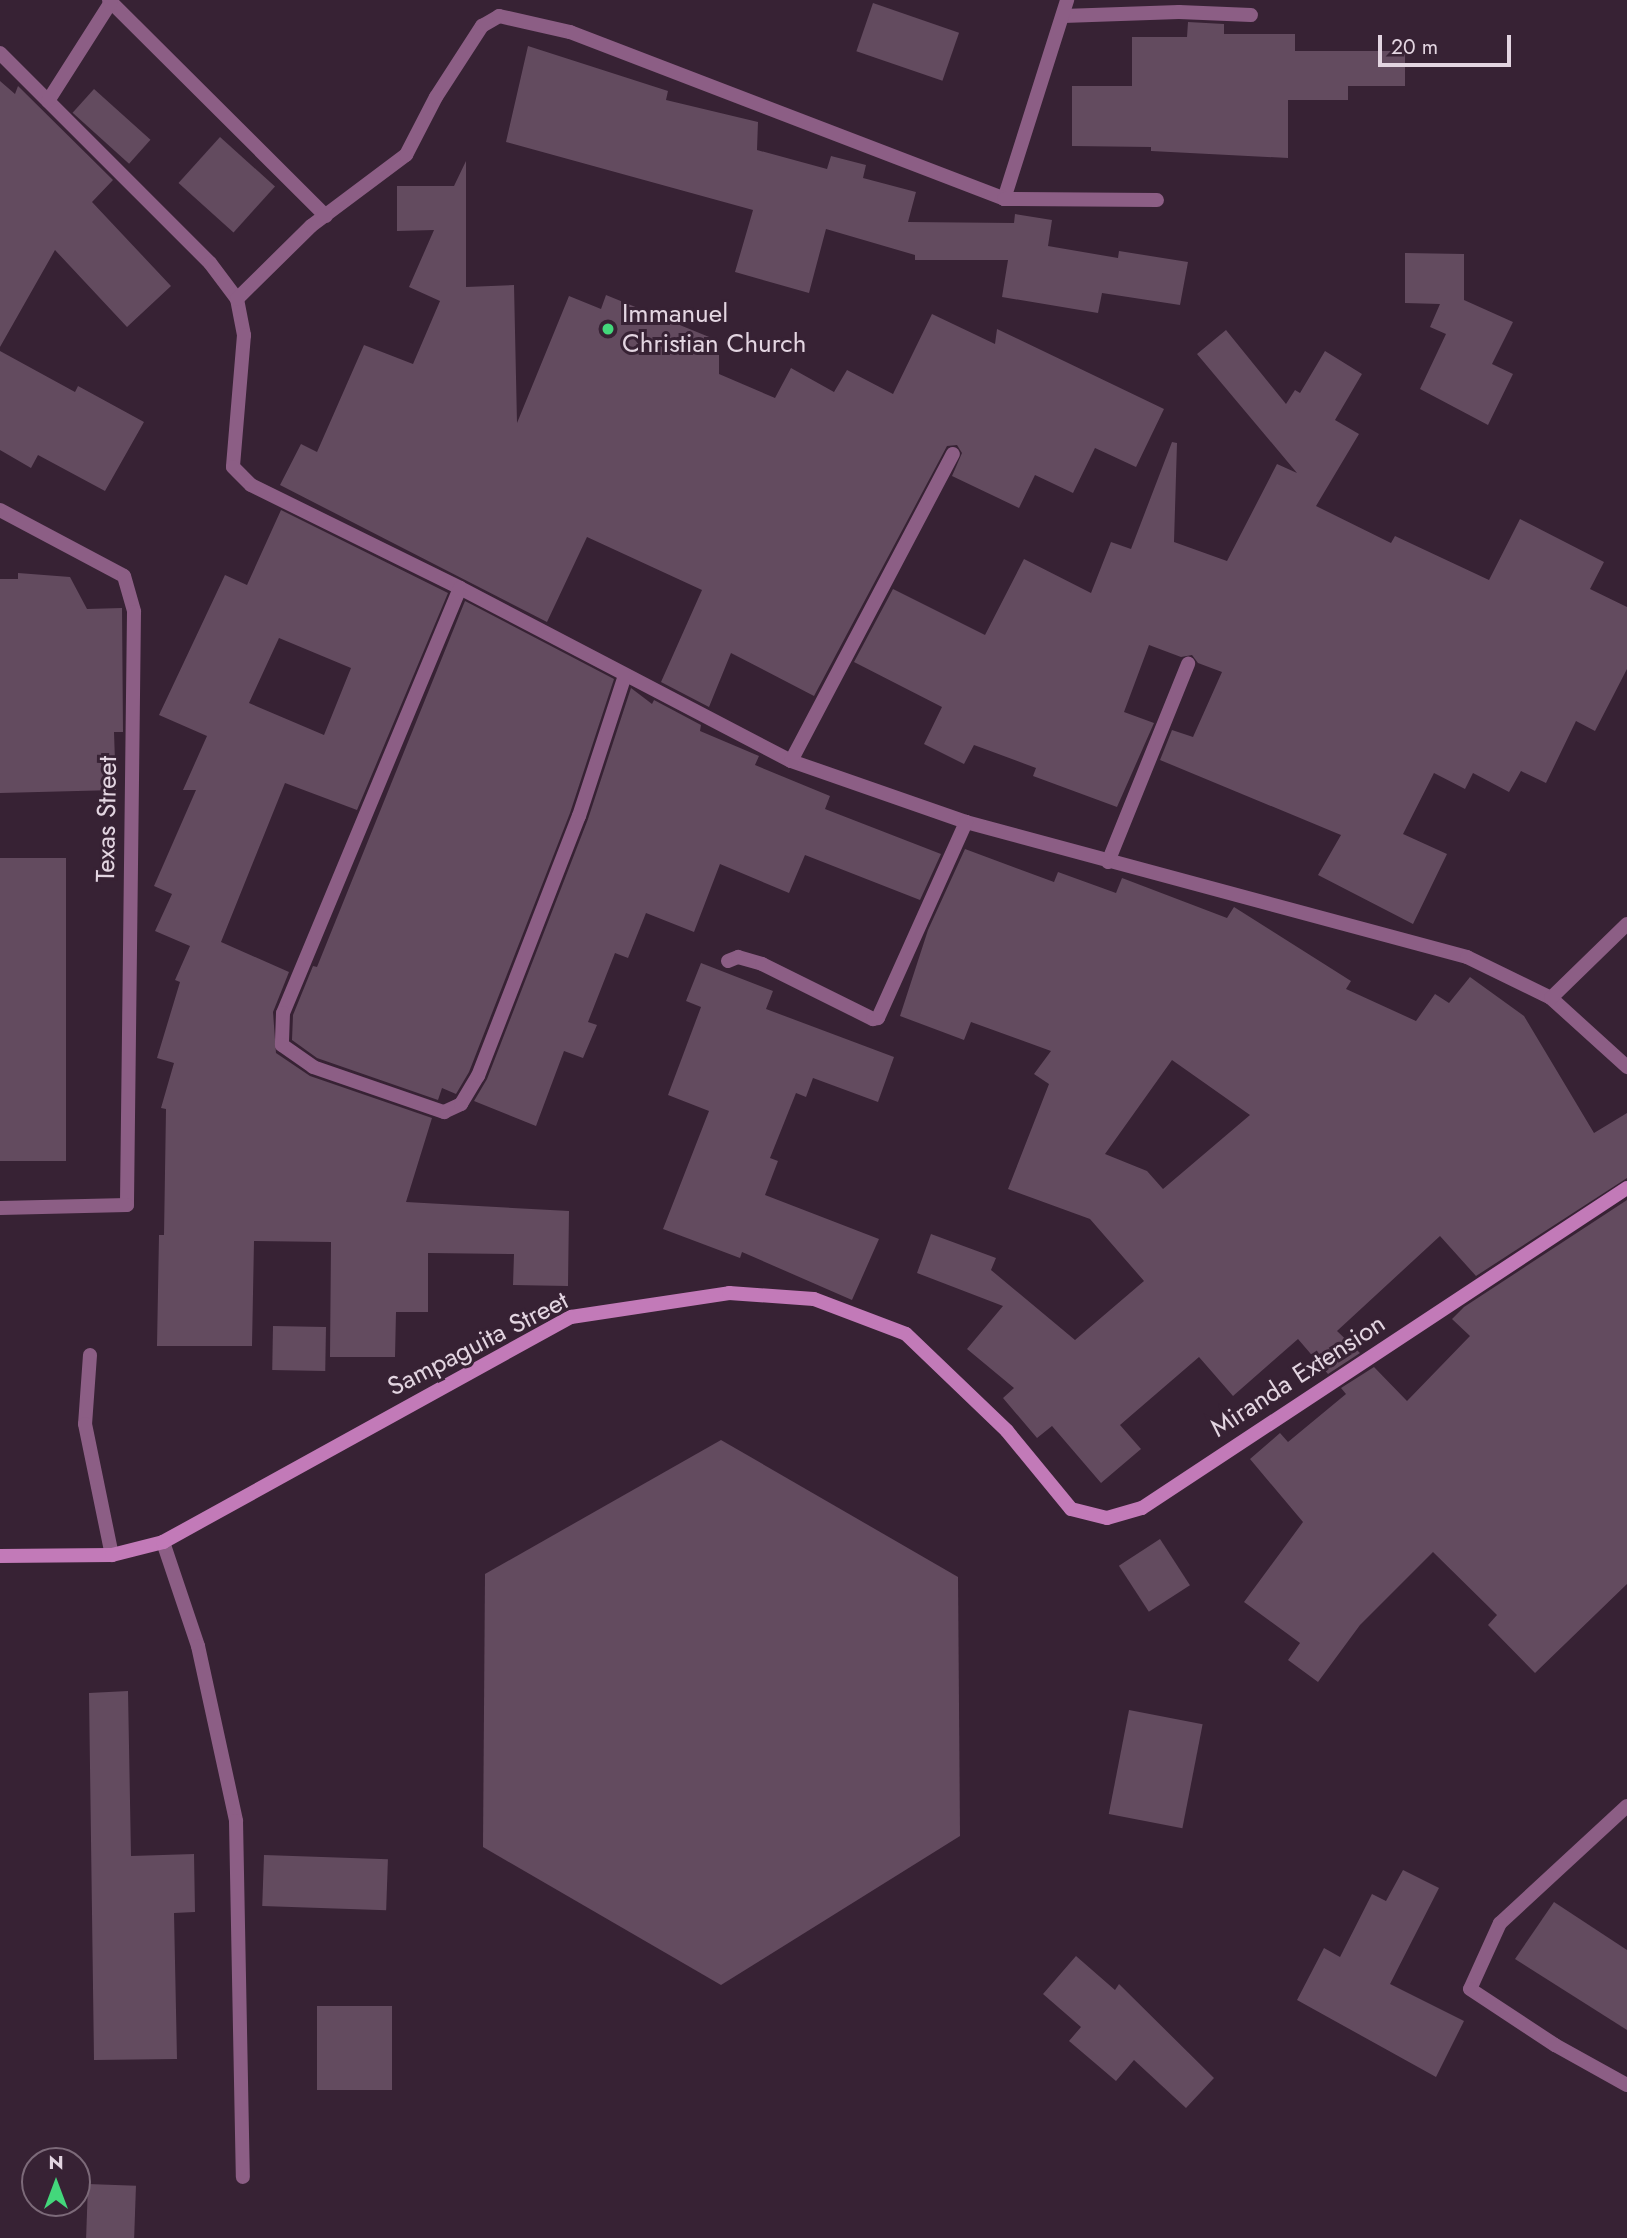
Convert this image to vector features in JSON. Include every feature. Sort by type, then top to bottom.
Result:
[{"type":"main road","name":"Miranda Extension","points":[[1007,1432],[1071,1509],[1107,1518],[1142,1508],[1627,1188]]},
{"type":"main road","name":"Sampaguita Street","points":[[0,1556],[112,1555],[163,1542],[571,1317],[670,1300],[729,1293],[814,1299],[828,1304],[906,1335],[1007,1432]]},
{"type":"street","points":[[1004,199],[1067,0]]},
{"type":"street","points":[[48,101],[110,1],[326,216]]},
{"type":"street","points":[[1063,16],[1179,12],[1251,15]]},
{"type":"street","points":[[237,299],[326,216],[406,155],[436,97],[482,26],[499,16],[570,32],[1004,199],[1157,200]]},
{"type":"street","points":[[0,53],[211,263],[237,299],[244,335],[233,467],[251,485],[460,587],[791,761],[966,822],[1467,957],[1552,998],[1627,1067]]},
{"type":"street","points":[[791,761],[953,454]]},
{"type":"street","name":"Texas Street","points":[[0,510],[124,576],[134,612],[127,1205],[0,1208]]},
{"type":"street","points":[[460,587],[283,1013],[282,1045],[313,1067],[444,1112],[461,1104],[478,1076],[579,816],[625,675]]},
{"type":"street","points":[[1108,862],[1188,664]]},
{"type":"street","points":[[728,961],[738,957],[762,964],[873,1019],[878,1018],[966,822]]},
{"type":"street","points":[[1552,998],[1627,924]]},
{"type":"street","points":[[90,1355],[85,1424],[112,1555]]},
{"type":"street","points":[[163,1542],[198,1646],[236,1821],[243,2177]]},
{"type":"street","points":[[1627,1806],[1500,1923],[1470,1989],[1555,2045],[1627,2085]]},
{"type":"building","points":[[873,3],[959,33],[942,81],[856,51]]},
{"type":"building","points":[[1188,22],[1224,24],[1224,34],[1295,34],[1295,51],[1405,51],[1405,86],[1348,86],[1348,100],[1288,100],[1288,158],[1151,151],[1151,147],[1072,146],[1072,86],[1132,86],[1132,37],[1187,37]]},
{"type":"building","points":[[528,46],[668,91],[666,100],[758,122],[757,150],[827,169],[831,156],[866,165],[863,178],[916,192],[908,222],[1014,223],[1015,214],[1052,220],[1048,246],[1118,258],[1119,251],[1188,262],[1180,305],[1102,293],[1098,313],[1002,297],[1008,260],[915,260],[915,255],[826,229],[809,293],[735,272],[753,210],[506,142]]},
{"type":"building","points":[[0,81],[15,94],[18,86],[113,180],[92,202],[171,286],[127,327],[55,250],[0,347]]},
{"type":"building","points":[[94,89],[150,140],[129,164],[73,113]]},
{"type":"building","points":[[220,137],[275,187],[234,233],[179,183]]},
{"type":"building","points":[[466,161],[466,287],[514,285],[517,423],[569,296],[601,309],[606,295],[719,341],[719,374],[775,398],[791,368],[834,392],[847,370],[893,394],[932,314],[995,344],[997,329],[1164,409],[1136,467],[1095,448],[1073,493],[1035,475],[1019,508],[952,476],[962,453],[957,445],[947,446],[814,696],[731,653],[709,707],[661,682],[702,590],[587,537],[547,622],[280,485],[301,444],[317,452],[364,345],[413,364],[440,301],[409,287],[434,230],[397,231],[397,186],[454,186]]},
{"type":"building","points":[[1405,253],[1464,254],[1464,300],[1513,322],[1492,364],[1513,374],[1488,425],[1420,389],[1446,334],[1430,327],[1440,304],[1405,303]]},
{"type":"building","points":[[1226,330],[1286,404],[1295,390],[1300,393],[1325,351],[1362,374],[1335,420],[1359,434],[1316,506],[1391,543],[1395,536],[1489,580],[1520,519],[1604,562],[1590,589],[1627,607],[1627,669],[1595,731],[1576,721],[1546,783],[1521,771],[1509,792],[1473,773],[1465,789],[1434,773],[1403,834],[1447,854],[1413,924],[1318,875],[1341,835],[1160,760],[1172,730],[1193,737],[1222,672],[1198,663],[1192,655],[1181,657],[1149,645],[1124,712],[1154,723],[1117,807],[1033,776],[1036,768],[974,745],[964,764],[924,744],[942,707],[854,662],[893,589],[985,635],[1024,559],[1091,593],[1111,542],[1131,549],[1172,442],[1177,443],[1174,542],[1227,561],[1277,464],[1297,473],[1197,354]]},
{"type":"building","points":[[0,351],[75,392],[78,386],[144,422],[105,491],[38,455],[31,468],[0,450]]},
{"type":"building","points":[[281,510],[448,593],[357,810],[285,783],[221,942],[289,972],[273,1012],[276,1053],[310,1076],[432,1118],[406,1202],[569,1211],[568,1286],[513,1285],[514,1254],[428,1253],[428,1312],[396,1312],[395,1357],[330,1357],[331,1242],[254,1241],[252,1346],[157,1346],[159,1235],[164,1235],[166,1109],[161,1108],[174,1063],[157,1058],[180,982],[175,980],[190,946],[155,931],[172,894],[154,886],[196,790],[183,790],[207,736],[159,715],[225,575],[247,585]],"holes":[[[279,638],[351,668],[324,735],[249,703]]]},
{"type":"building","points":[[18,573],[70,577],[87,609],[122,608],[123,732],[114,732],[116,790],[0,793],[0,579],[18,579]]},
{"type":"building","points":[[465,601],[614,679],[570,813],[469,1072],[456,1094],[442,1088],[438,1100],[317,1058],[292,1040],[293,1015],[313,966],[317,967]]},
{"type":"building","points":[[631,688],[652,704],[654,700],[701,725],[700,731],[759,756],[755,765],[830,796],[825,809],[941,854],[920,900],[805,855],[789,893],[720,864],[694,932],[646,913],[628,958],[615,953],[588,1022],[597,1025],[583,1058],[564,1051],[536,1126],[474,1101],[487,1079],[588,819]]},
{"type":"building","points":[[965,849],[1054,882],[1058,872],[1116,893],[1122,878],[1227,918],[1234,907],[1351,981],[1346,989],[1416,1021],[1435,994],[1449,1003],[1470,977],[1524,1016],[1594,1133],[1627,1113],[1627,1178],[1476,1276],[1440,1236],[1337,1331],[1360,1353],[1328,1374],[1298,1339],[1233,1396],[1199,1357],[1120,1425],[1141,1449],[1101,1483],[1052,1426],[1037,1438],[1003,1398],[1014,1388],[967,1349],[1003,1306],[917,1273],[931,1234],[996,1258],[991,1270],[1075,1340],[1144,1281],[1090,1219],[1008,1189],[1049,1084],[1034,1074],[1051,1051],[971,1022],[964,1040],[900,1016],[928,930]],"holes":[[[1172,1060],[1250,1115],[1163,1189],[1147,1171],[1105,1154]]]},
{"type":"building","points":[[0,858],[66,858],[66,1161],[0,1161]]},
{"type":"building","points":[[701,963],[773,991],[766,1009],[894,1057],[878,1102],[813,1078],[806,1097],[796,1093],[770,1158],[778,1161],[765,1195],[879,1239],[852,1300],[742,1252],[740,1258],[663,1229],[709,1111],[668,1095],[701,1007],[686,1001]]},
{"type":"building","points":[[1627,1200],[1627,1584],[1535,1673],[1488,1625],[1497,1615],[1433,1552],[1360,1625],[1318,1682],[1288,1660],[1300,1643],[1244,1602],[1303,1522],[1250,1459],[1280,1433],[1288,1442],[1346,1394],[1341,1388],[1374,1367],[1407,1401],[1470,1336],[1452,1319],[1464,1307]]},
{"type":"building","points":[[273,1326],[326,1327],[325,1371],[272,1370]]},
{"type":"building","points":[[721,1440],[958,1577],[960,1836],[721,1985],[483,1847],[485,1574]]},
{"type":"building","points":[[1160,1539],[1190,1585],[1149,1612],[1119,1566]]},
{"type":"building","points":[[128,1691],[131,1856],[194,1854],[195,1912],[174,1913],[177,2059],[94,2060],[89,1693]]},
{"type":"building","points":[[1129,1710],[1203,1724],[1182,1828],[1109,1814]]},
{"type":"building","points":[[264,1855],[388,1859],[386,1910],[262,1906]]},
{"type":"building","points":[[1403,1870],[1439,1888],[1390,1984],[1464,2021],[1436,2077],[1297,2000],[1324,1948],[1340,1957],[1372,1894],[1386,1901]]},
{"type":"building","points":[[1554,1902],[1627,1950],[1627,2030],[1515,1959]]},
{"type":"building","points":[[1076,1956],[1115,1990],[1119,1984],[1214,2078],[1186,2108],[1134,2060],[1116,2081],[1069,2041],[1081,2027],[1043,1994]]},
{"type":"building","points":[[317,2006],[392,2006],[392,2090],[317,2090]]},
{"type":"building","points":[[91,2184],[136,2186],[134,2238],[86,2238],[87,2217],[91,2217]]},
{"type":"place","name":"Immanuel Christian Church","points":[[608,329]]}]
